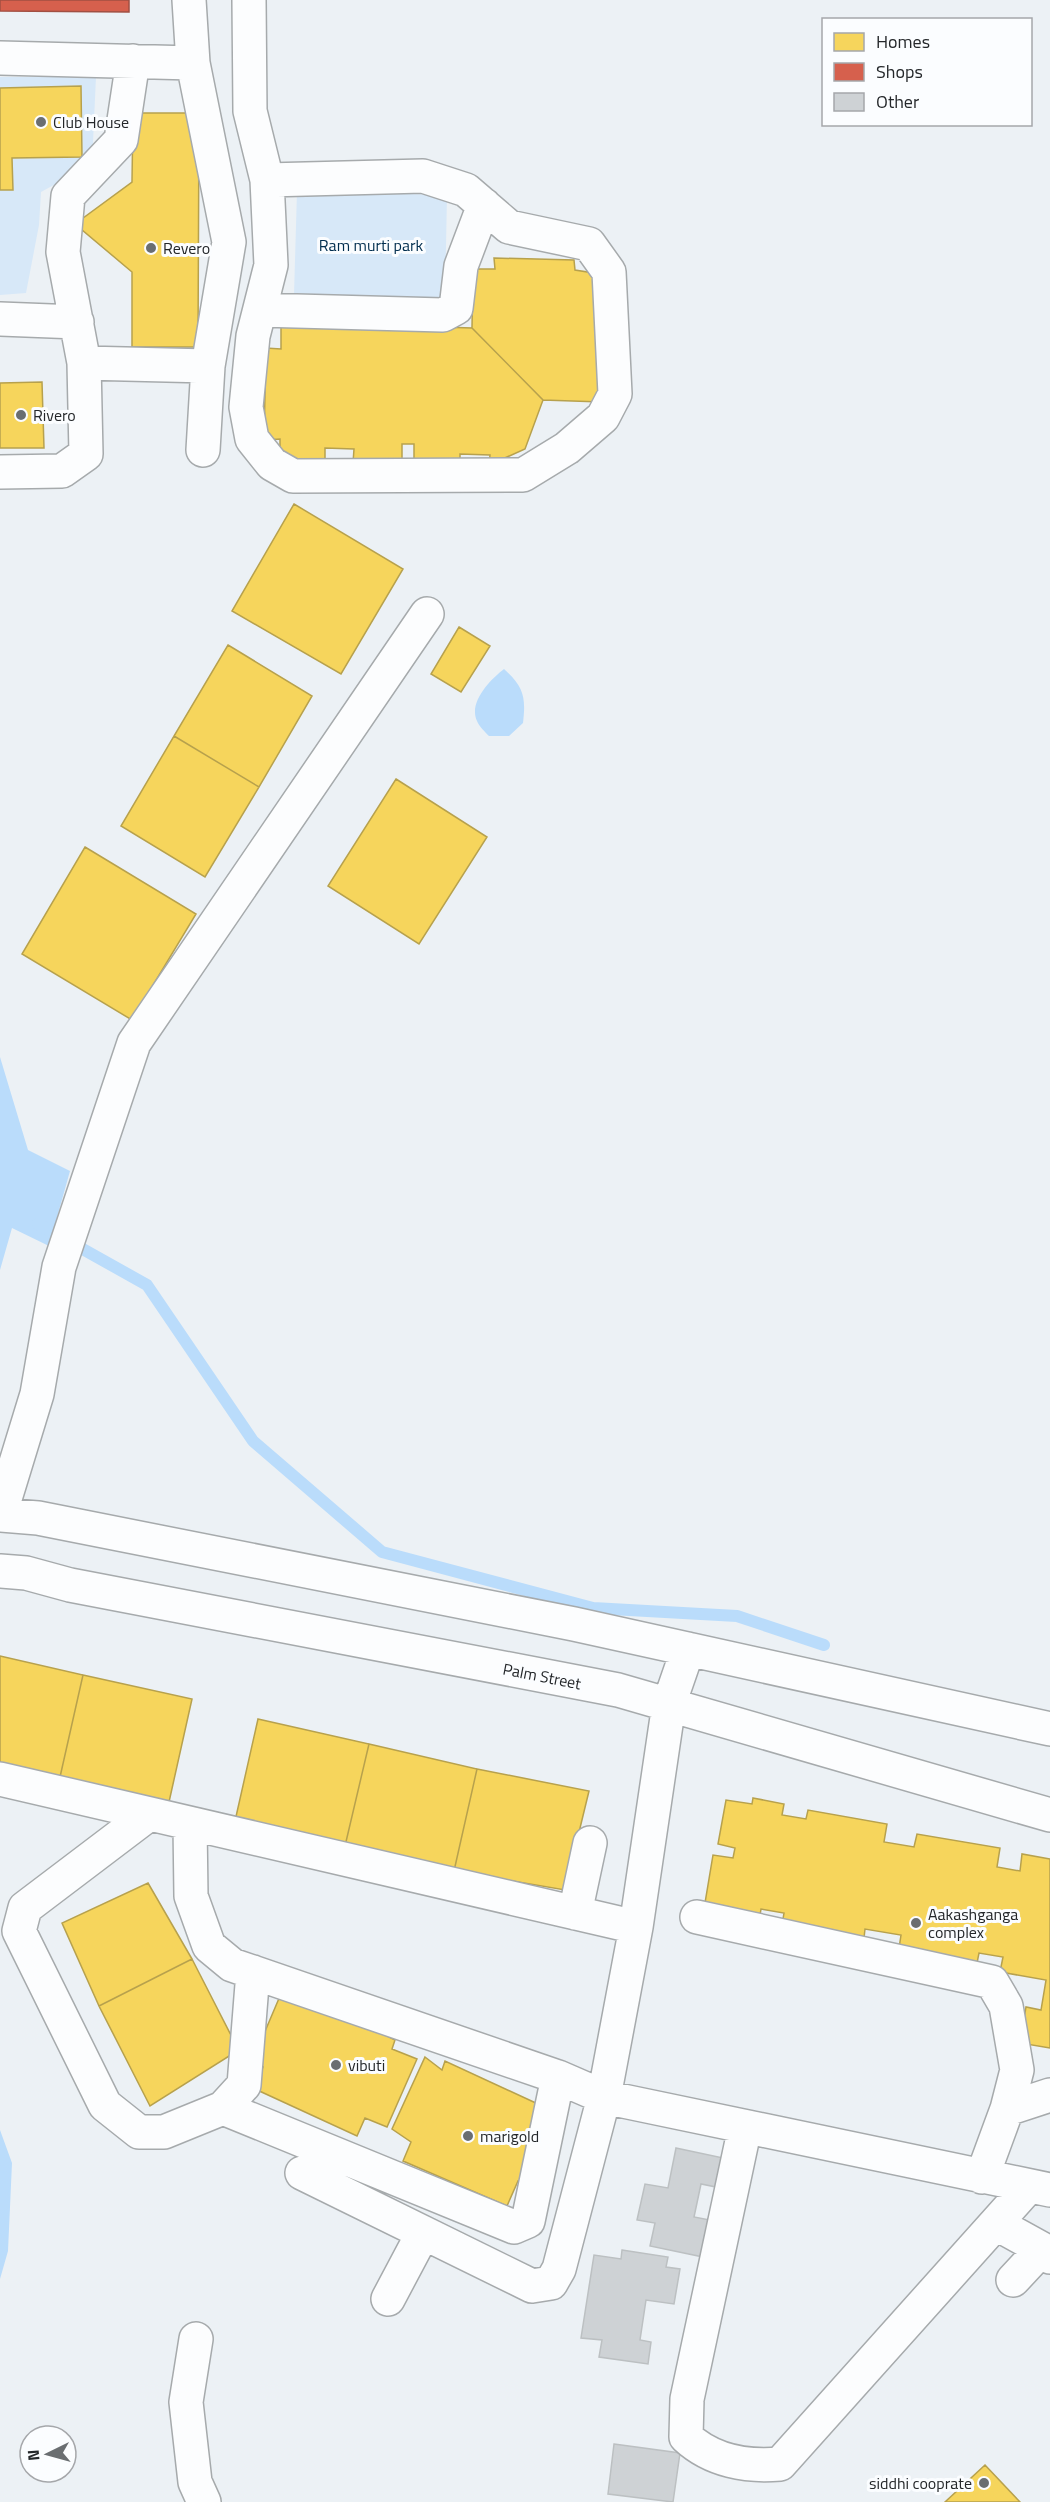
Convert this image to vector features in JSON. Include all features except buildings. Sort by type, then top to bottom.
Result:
[{"type":"street","points":[[189,0],[194,63],[229,242],[208,366],[203,450]]},
{"type":"street","points":[[249,0],[250,111],[267,180],[271,265],[253,336],[246,407],[252,439],[272,464],[293,476],[523,475],[567,448],[603,417],[615,394],[609,272],[589,244],[509,227],[466,190],[423,176],[267,180]]},
{"type":"street","points":[[0,58],[194,63]]},
{"type":"street","points":[[0,472],[62,471],[86,454],[84,363],[63,252],[68,196],[121,140],[133,62]]},
{"type":"street","points":[[260,310],[443,315],[456,308],[461,267],[483,205]]},
{"type":"street","points":[[0,319],[77,322]]},
{"type":"street","points":[[84,363],[208,366]]},
{"type":"street","points":[[427,614],[134,1043],[59,1267],[37,1394],[0,1515],[38,1518],[574,1624],[1050,1730]]},
{"type":"street","name":"Palm Street","points":[[13,1572],[70,1585],[618,1690],[1050,1815]]},
{"type":"street","points":[[302,2173],[532,2286],[551,2283],[560,2269],[604,2097],[636,1927],[669,1704],[688,1649]]},
{"type":"street","points":[[0,1779],[636,1927]]},
{"type":"street","points":[[149,1814],[25,1908],[19,1931],[105,2105],[139,2132],[164,2132],[224,2109],[244,2085],[253,1972]]},
{"type":"street","points":[[190,1824],[190,1896],[208,1946],[232,1965],[558,2077],[604,2097],[1039,2188]]},
{"type":"street","points":[[575,1913],[590,1843]]},
{"type":"street","points":[[697,1917],[992,1982],[1006,2006],[1017,2070],[1007,2109],[982,2176]]},
{"type":"street","points":[[224,2109],[514,2227],[528,2222],[558,2077]]},
{"type":"street","points":[[1007,2109],[1050,2095]]},
{"type":"street","points":[[745,2127],[687,2399],[686,2438],[702,2452],[754,2467],[780,2464],[997,2224],[1039,2188]]},
{"type":"street","points":[[997,2224],[1046,2253],[1013,2280]]},
{"type":"street","points":[[388,2299],[423,2233]]},
{"type":"street","points":[[196,2339],[186,2402],[195,2482],[204,2502]]},
{"type":"green space","points":[[0,77],[96,77],[92,164],[41,192],[39,225],[26,293],[0,295]]},
{"type":"green space","name":"Ram murti park","points":[[297,191],[447,195],[445,298],[294,295]]},
{"type":"water","points":[[504,669],[520,687],[524,699],[523,723],[509,736],[489,736],[477,721],[476,706],[487,685]]},
{"type":"water","points":[[0,1057],[28,1150],[70,1171],[49,1246],[12,1228],[0,1270]]},
{"type":"water","points":[[0,2130],[12,2163],[8,2251],[0,2279]]},
{"type":"waterway","points":[[38,1224],[147,1285],[253,1441],[382,1552],[593,1608],[737,1616],[824,1645]]},
{"type":"place","name":"Club House","points":[[41,122]]},
{"type":"place","name":"Revero","points":[[151,248]]},
{"type":"place","name":"Rivero","points":[[21,415]]},
{"type":"place","name":"Aakashganga complex","points":[[916,1923]]},
{"type":"place","name":"vibuti","points":[[336,2065]]},
{"type":"place","name":"marigold","points":[[468,2136]]},
{"type":"place","name":"siddhi cooprate","points":[[984,2483]]}]
